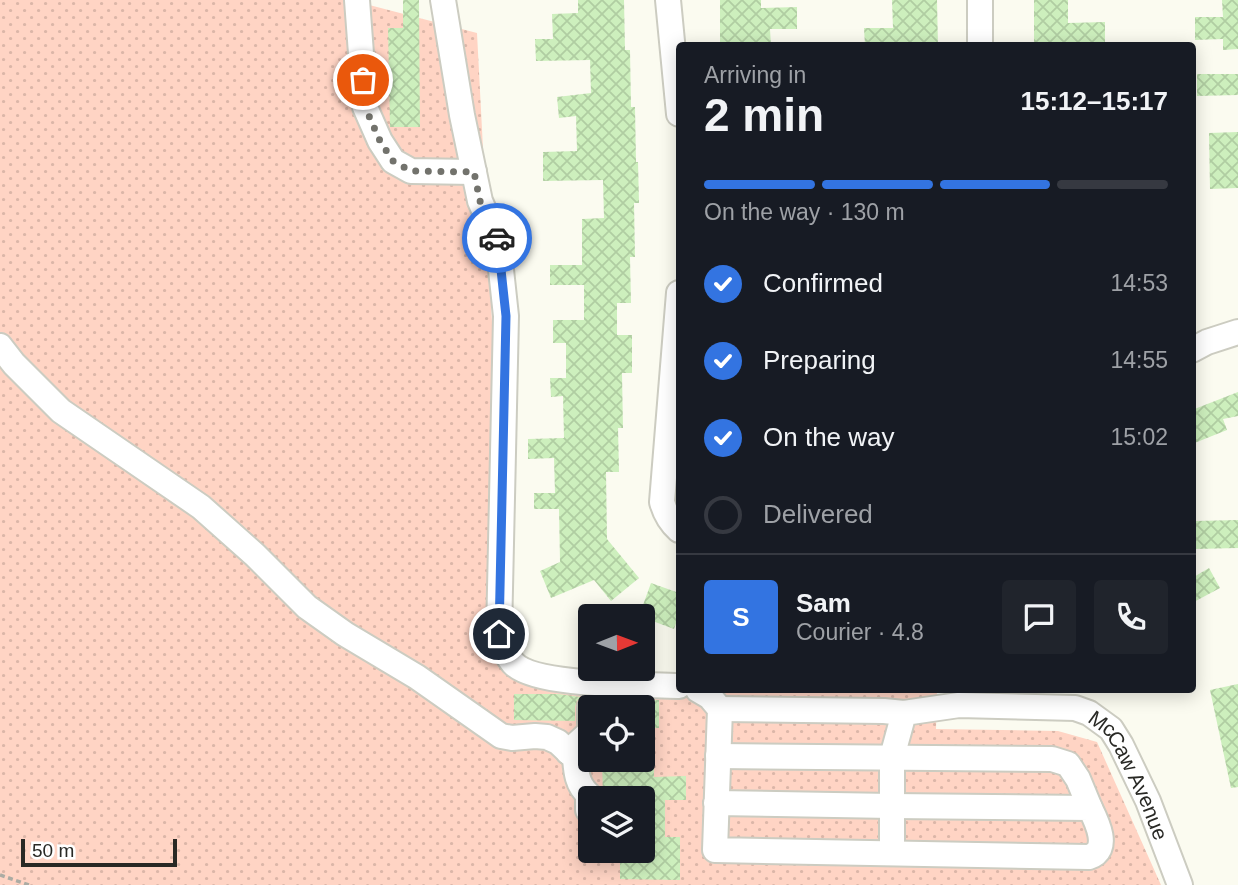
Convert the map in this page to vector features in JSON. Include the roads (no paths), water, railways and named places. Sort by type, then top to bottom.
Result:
[{"type":"street","points":[[357,0],[365,107],[380,141],[393,161],[411,171],[474,172]]},
{"type":"street","points":[[443,0],[462,115],[480,201],[498,242],[506,316],[499,634],[503,648],[514,665],[534,674],[578,682],[676,686]]},
{"type":"street","points":[[668,0],[676,83]]},
{"type":"street","points":[[980,0],[980,42]]},
{"type":"street","points":[[676,330],[662,502],[666,514],[676,527]]},
{"type":"street","points":[[1196,348],[1238,332]]},
{"type":"street","points":[[0,346],[14,365],[61,411],[201,506],[307,607],[335,628],[417,677],[500,736],[547,737],[558,742],[575,758],[580,786]]},
{"type":"street","points":[[703,693],[720,709],[718,756],[716,803],[715,850],[1089,857],[1096,855],[1099,850],[1100,829],[1078,779],[1068,764],[1062,761],[718,756]]},
{"type":"street","name":"McCaw Avenue","points":[[720,709],[904,713],[959,697],[1075,708],[1089,713],[1111,729],[1121,745],[1148,802],[1180,885]]},
{"type":"street","points":[[892,853],[892,757],[904,713]]},
{"type":"street","points":[[568,752],[578,743]]},
{"type":"street","points":[[716,803],[1090,808]]}]
